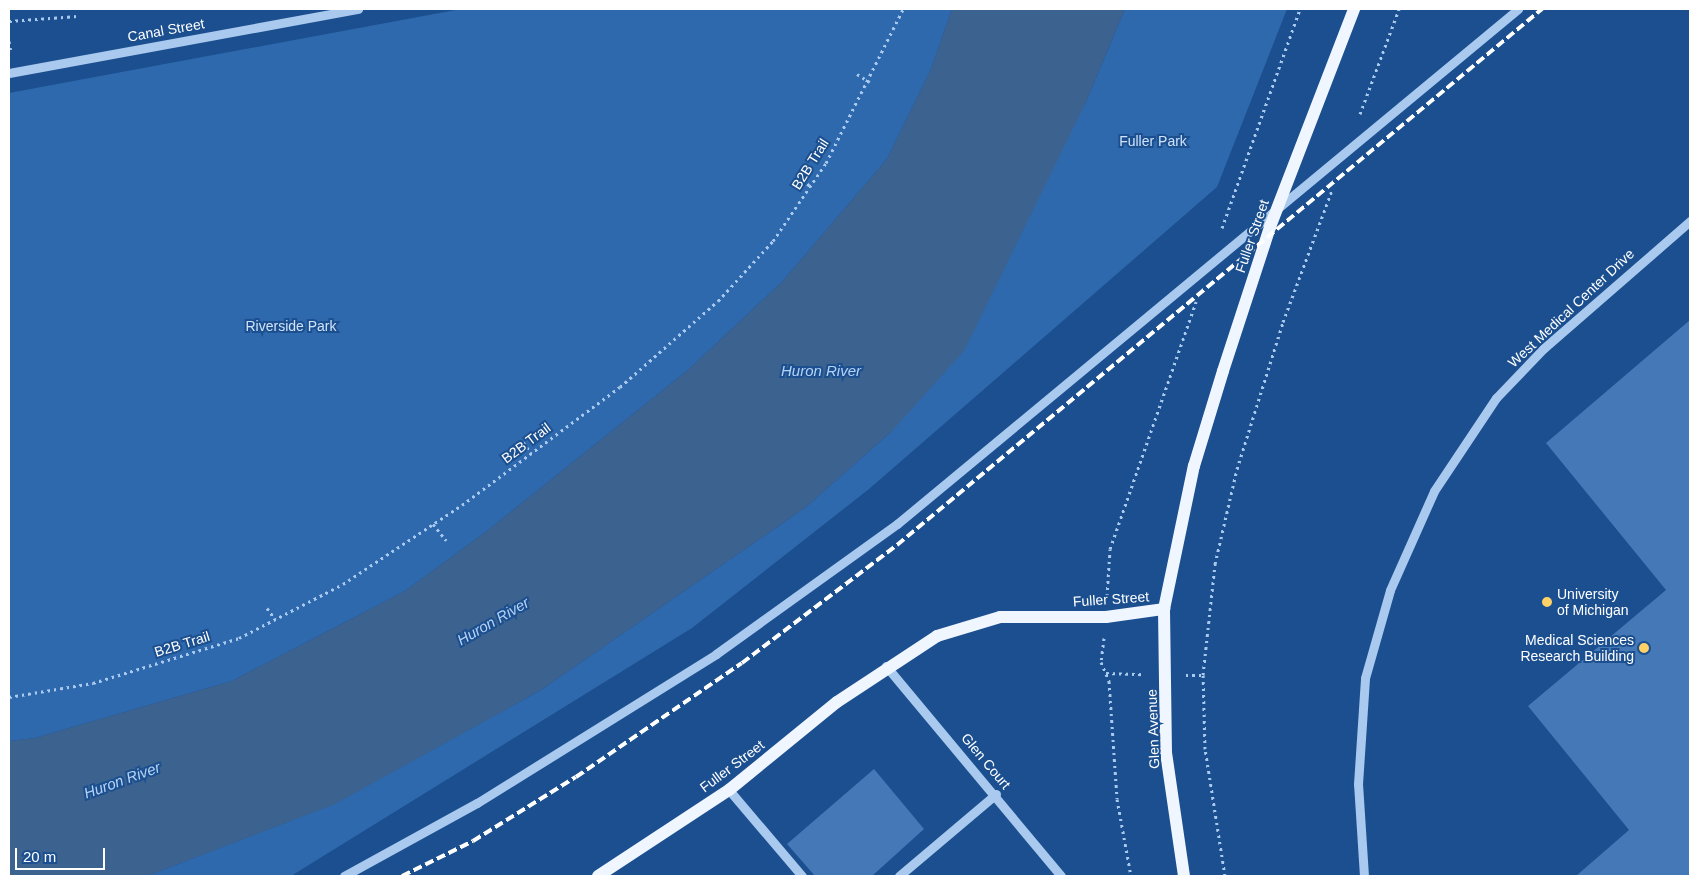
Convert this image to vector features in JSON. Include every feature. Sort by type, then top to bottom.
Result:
[{"type":"main road","name":"Fuller Street","points":[[598,876],[729,790],[886,666],[937,636],[1000,617],[1106,617],[1164,609],[1194,466],[1222,371],[1270,227],[1354,9]]},
{"type":"main road","name":"Glen Avenue","points":[[1164,609],[1166,752],[1184,876]]},
{"type":"street","name":"Canal Street","points":[[9,74],[358,9]]},
{"type":"street","points":[[344,876],[477,803],[716,654],[897,524],[1518,9]]},
{"type":"street","name":"West Medical Center Drive","points":[[1364,876],[1358,784],[1365,678],[1390,590],[1434,490],[1496,398],[1544,348],[1690,221]]},
{"type":"street","name":"Glen Court","points":[[886,666],[996,794],[1060,876]]},
{"type":"street","points":[[729,790],[802,876]]},
{"type":"street","points":[[899,876],[996,794]]},
{"type":"path","name":"B2B Trail","points":[[9,697],[93,683],[239,638],[343,584],[433,524],[620,387],[718,301],[773,241],[810,186],[870,82],[903,9]]},
{"type":"path","points":[[1265,103],[1300,9]]},
{"type":"path","points":[[9,21],[78,16]]},
{"type":"path","points":[[857,74],[870,82]]},
{"type":"path","points":[[798,175],[810,186]]},
{"type":"path","points":[[1226,876],[1205,749],[1203,675],[1224,526],[1282,322]]},
{"type":"path","points":[[1110,549],[1154,427]]},
{"type":"path","points":[[523,442],[531,453]]},
{"type":"path","points":[[433,524],[446,540]]},
{"type":"path","points":[[267,608],[275,619]]},
{"type":"path","points":[[1102,662],[1109,680],[1117,798],[1131,876]]},
{"type":"green space","name":"Riverside Park","points":[[461,9],[952,9],[931,69],[887,159],[782,282],[688,370],[487,531],[405,591],[232,681],[35,738],[9,741],[9,93]]},
{"type":"green space","name":"Fuller Park","points":[[1125,9],[1287,9],[1217,187],[869,489],[692,628],[291,876],[147,876],[334,804],[541,690],[806,507],[891,432],[1086,102]]},
{"type":"water","name":"Huron River","points":[[952,9],[1125,9],[1086,102],[964,351],[891,432],[806,507],[541,690],[335,804],[147,876],[9,876],[9,741],[35,738],[232,681],[405,591],[487,531],[688,370],[782,282],[887,159],[931,69]]},
{"type":"building","name":"Medical Sciences Research Building","points":[[1690,320],[1689,876],[1576,876],[1629,830],[1528,706],[1666,590],[1546,443]]},
{"type":"building","points":[[874,769],[924,829],[872,876],[815,876],[787,844]]},
{"type":"railway","points":[[402,876],[473,841],[576,777],[742,663],[897,545],[1542,9]]},
{"type":"place","name":"University of Michigan","points":[[1547,602]]},
{"type":"place","name":"Medical Sciences Research Building","points":[[1644,648]]}]
